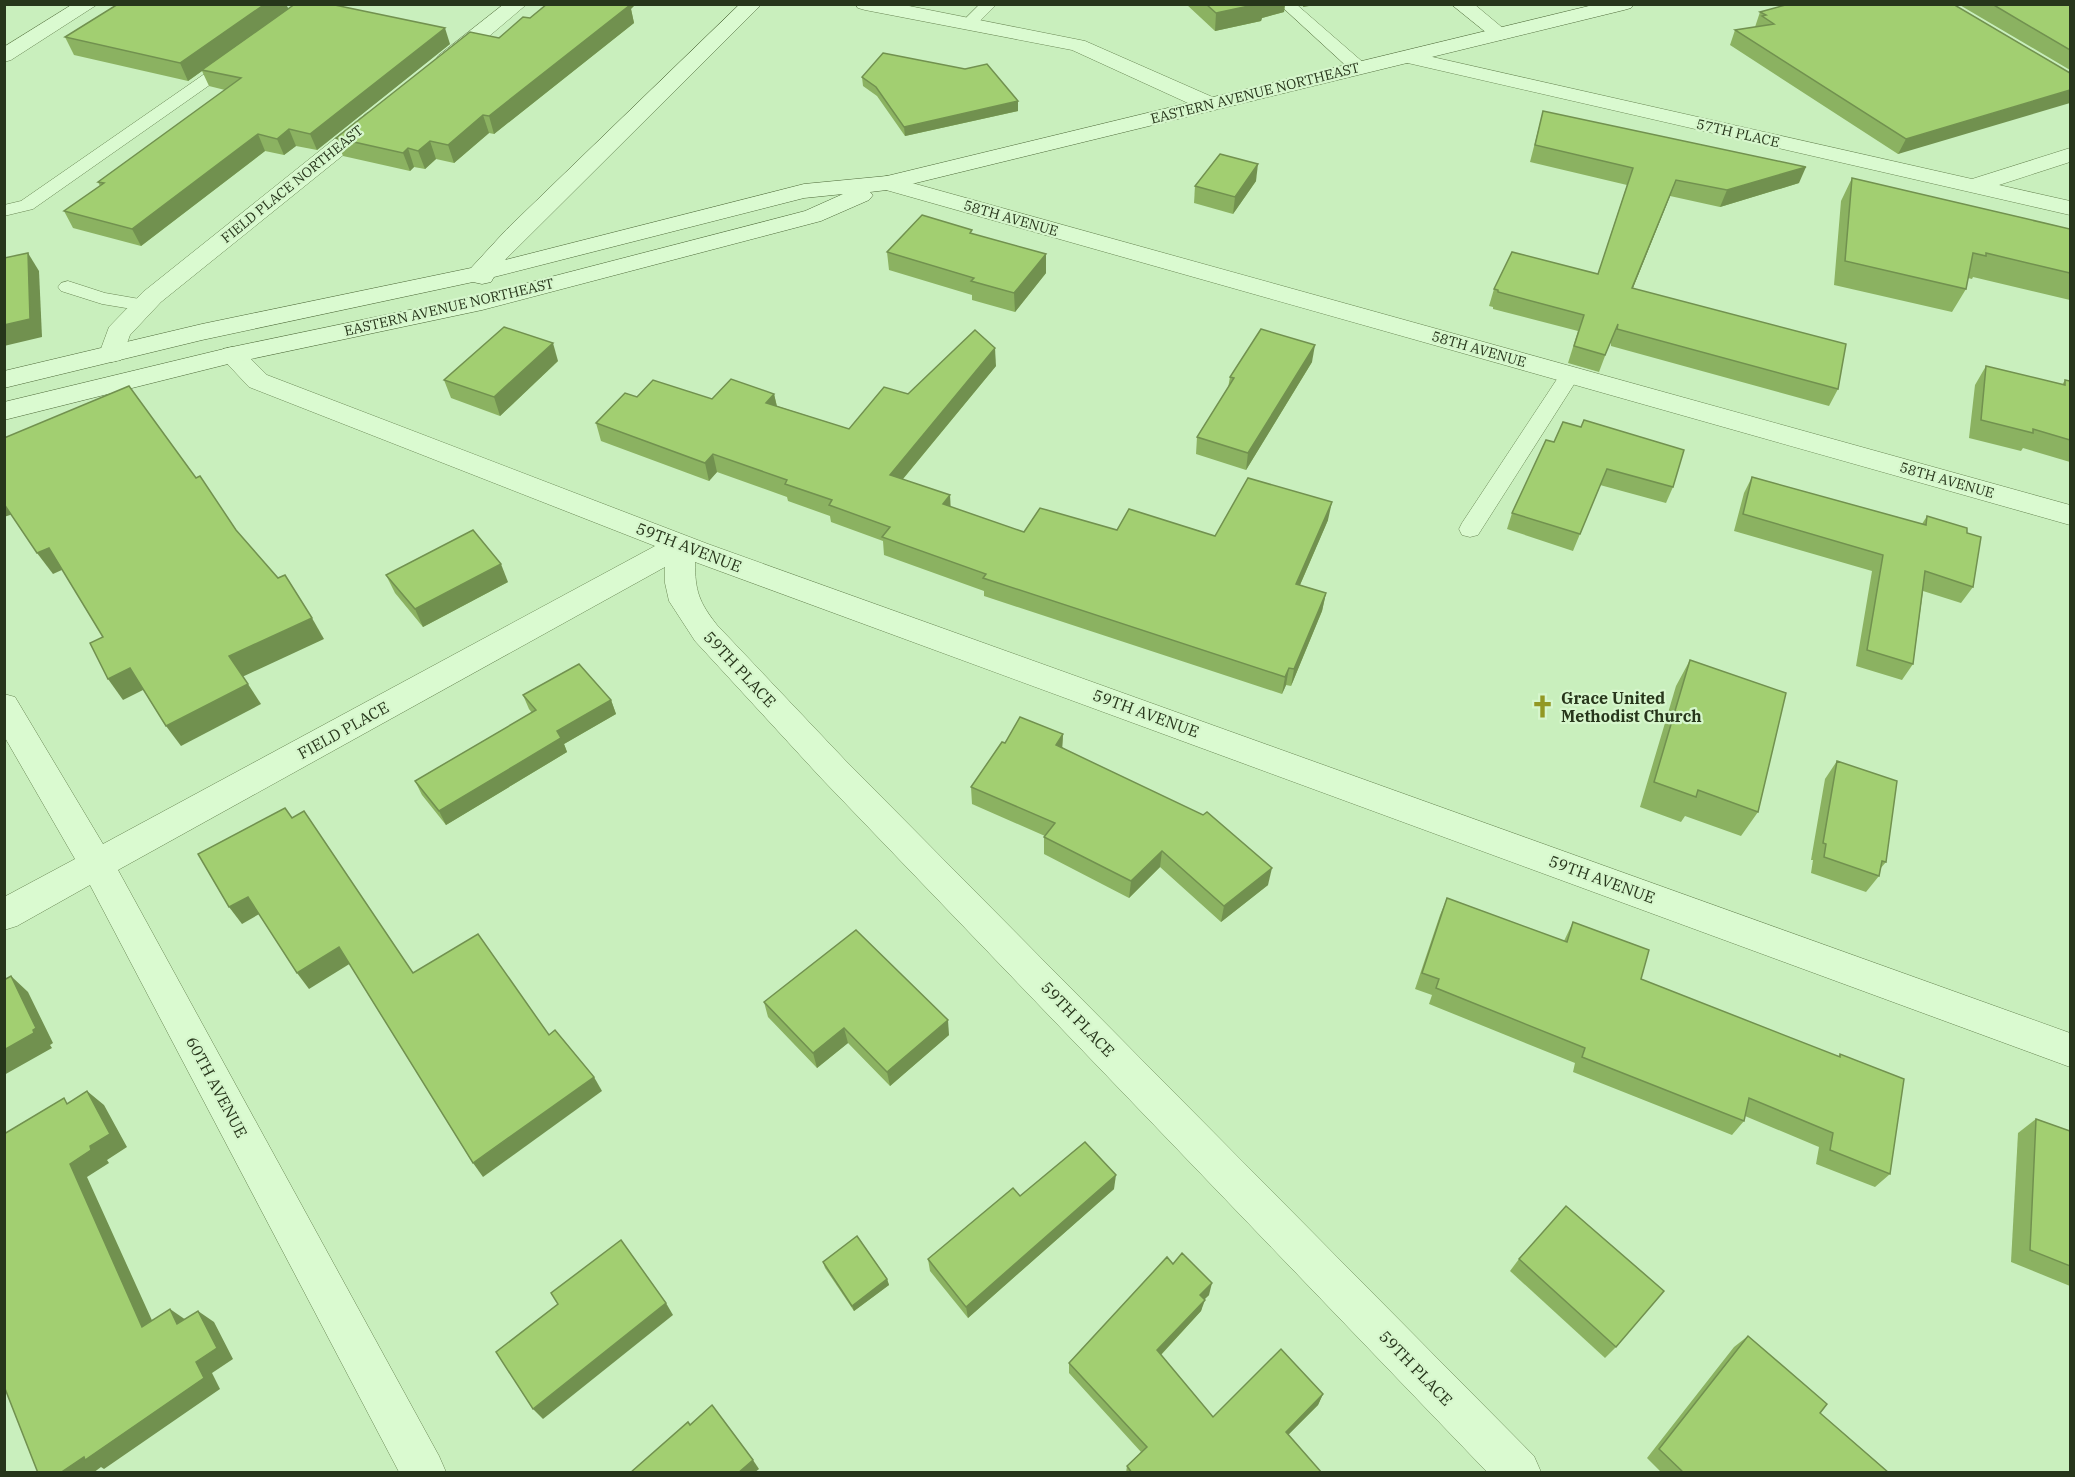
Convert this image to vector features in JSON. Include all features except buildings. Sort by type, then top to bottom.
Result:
[{"type":"street","points":[[4,56],[88,4]]},
{"type":"street","points":[[426,78],[517,4]]},
{"type":"street","points":[[482,302],[484,267],[752,4]]},
{"type":"street","points":[[865,4],[1078,45],[1209,104]]},
{"type":"street","points":[[1461,4],[1500,34]]},
{"type":"street","name":"EASTERN AVENUE NORTHEAST","points":[[4,380],[202,332],[483,273],[804,191],[887,183],[1624,4]]},
{"type":"street","name":"57TH PLACE","points":[[1406,57],[2070,208]]},
{"type":"street","name":"FIELD PLACE NORTHEAST","points":[[112,354],[117,333],[144,305],[389,107]]},
{"type":"street","points":[[1972,186],[2070,155]]},
{"type":"street","name":"EASTERN AVENUE NORTHEAST","points":[[4,411],[232,355],[482,302],[813,216],[887,183]]},
{"type":"street","name":"58TH AVENUE","points":[[887,183],[2070,515]]},
{"type":"street","name":"59TH AVENUE","points":[[232,355],[258,381],[681,545],[2070,1050]]},
{"type":"street","name":"FIELD PLACE","points":[[4,915],[681,545]]},
{"type":"street","name":"59TH PLACE","points":[[681,545],[680,592],[688,612],[706,633],[840,777],[1518,1473]]},
{"type":"street","name":"60TH AVENUE","points":[[4,706],[98,864],[423,1473]]},
{"type":"lane","points":[[968,24],[990,4]]},
{"type":"lane","points":[[1286,4],[1359,68]]},
{"type":"lane","points":[[4,211],[27,205],[247,51]]},
{"type":"lane","points":[[68,287],[102,298],[144,305]]},
{"type":"lane","points":[[1470,529],[1570,375]]},
{"type":"place","name":"Grace United Methodist Church","points":[[1543,707]]}]
